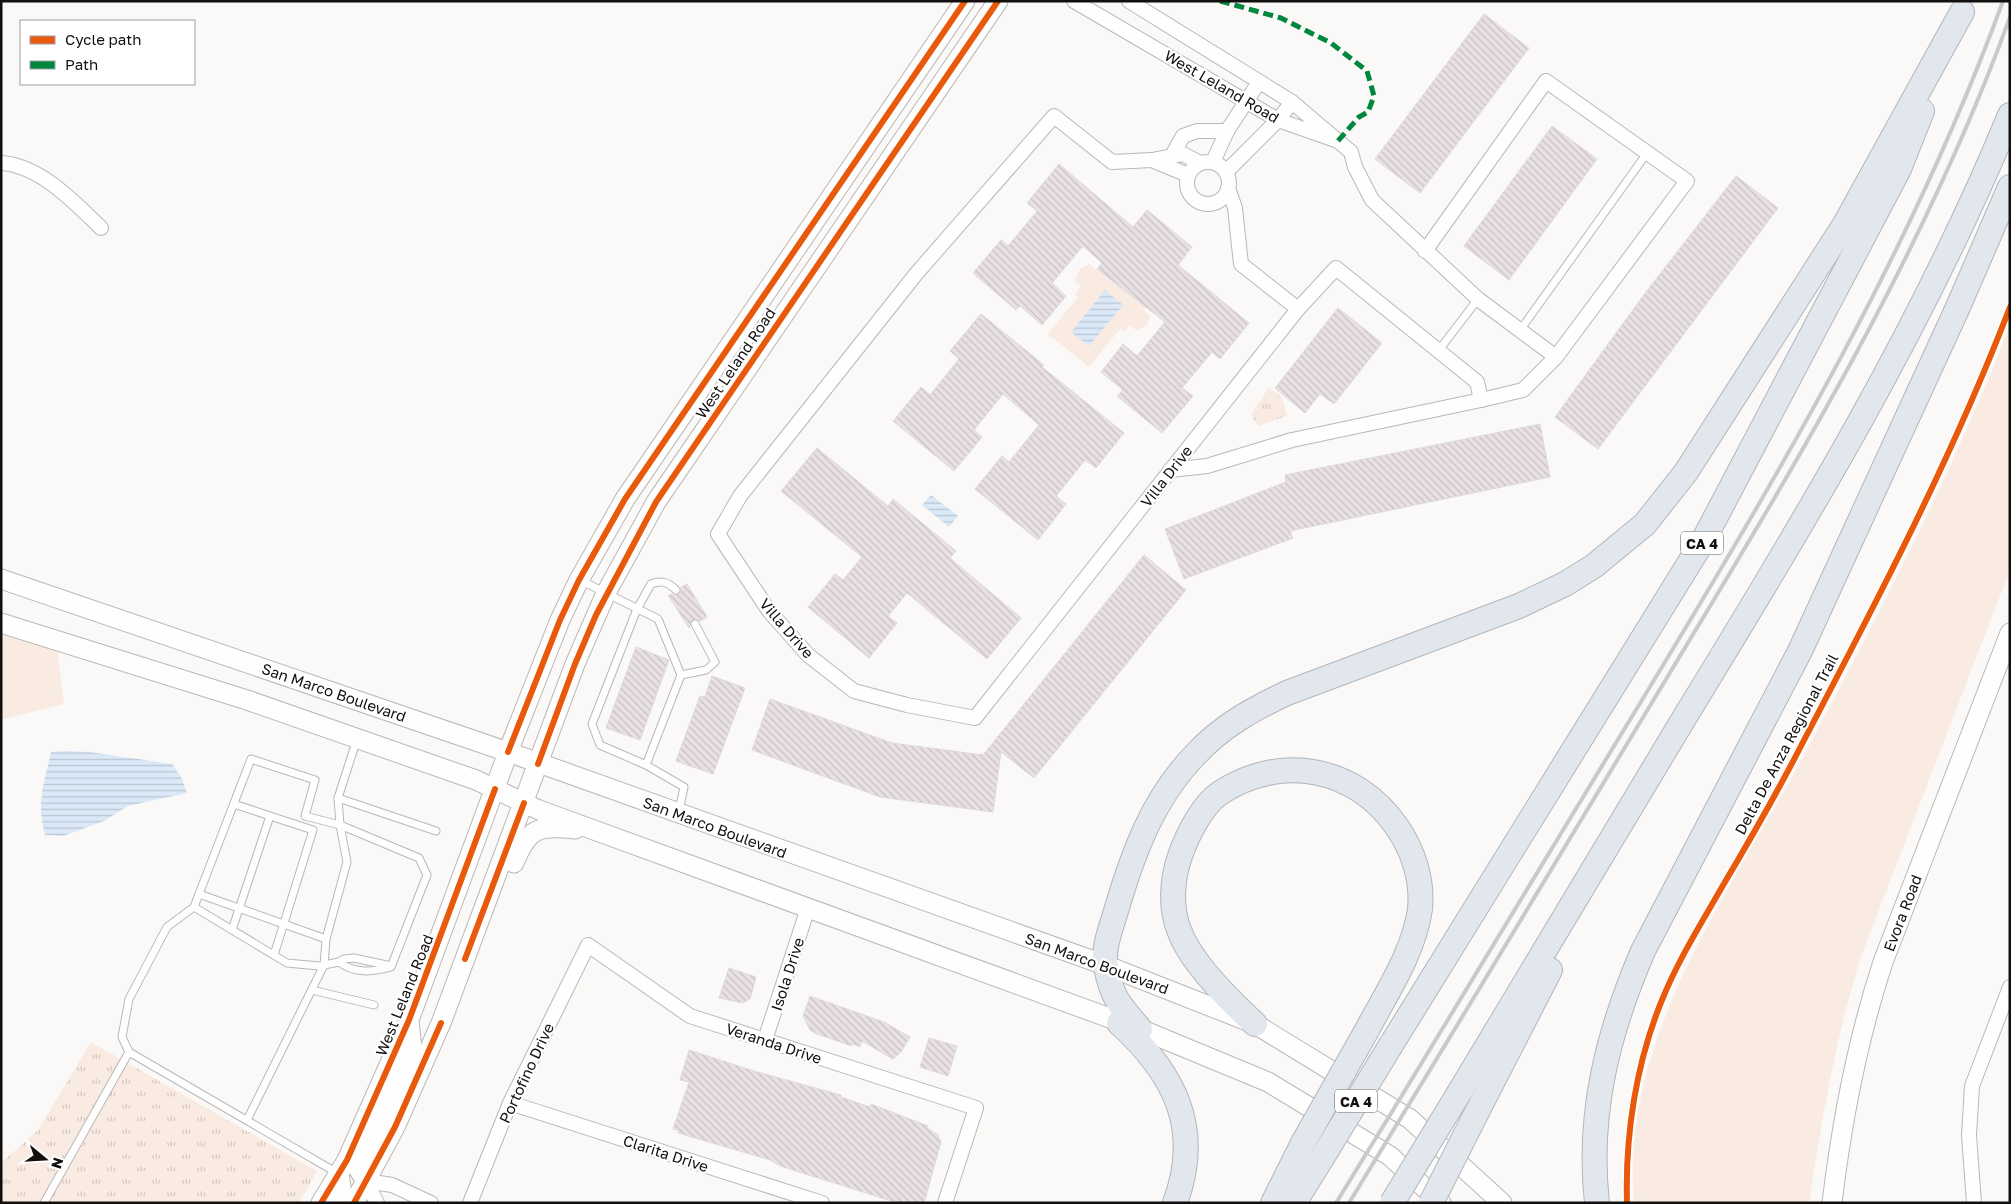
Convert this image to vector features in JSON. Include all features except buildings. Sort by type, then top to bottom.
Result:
[{"type":"highway","points":[[1140,1028],[1116,1002],[1105,965],[1108,936],[1136,846],[1151,813],[1170,783],[1196,754],[1224,728],[1253,709],[1287,693],[1519,606],[1566,584],[1594,566],[1645,524],[1686,472],[1845,224],[1964,7]]},
{"type":"highway","name":"CA 4","points":[[1294,1203],[1703,541],[1899,169],[1964,7]]},
{"type":"highway","points":[[1392,1203],[1786,552],[1862,420],[1924,304],[1987,171],[2010,115]]},
{"type":"highway","points":[[1597,1203],[1594,1147],[1596,1111],[1602,1070],[1612,1031],[1626,990],[1648,942],[1800,651],[1958,307],[2010,187]]},
{"type":"highway","points":[[1431,1203],[1669,743]]},
{"type":"highway","points":[[1255,1024],[1222,994],[1179,930],[1173,881],[1187,834],[1219,794],[1260,774],[1303,770],[1344,781],[1378,803],[1405,838],[1416,866],[1420,892],[1416,924],[1402,964],[1303,1143],[1273,1203]]},
{"type":"highway","points":[[1118,1021],[1158,1064],[1172,1086],[1181,1111],[1186,1137],[1185,1162],[1175,1203]]},
{"type":"main road","name":"West Leland Road","points":[[322,1203],[339,1174],[409,1020],[508,752],[560,620],[580,580],[625,499],[965,1]]},
{"type":"main road","name":"West Leland Road","points":[[354,1203],[395,1127],[441,1023],[574,664],[606,594],[656,502],[998,1]]},
{"type":"main road","name":"San Marco Boulevard","points":[[1,579],[508,752],[1105,965],[1255,1024],[1410,1119],[1502,1203]]},
{"type":"main road","points":[[1,623],[247,700],[476,780],[524,803],[598,831],[1140,1028],[1268,1082],[1390,1156],[1442,1203]]},
{"type":"main road","name":"Evora Road","points":[[1832,1203],[1847,1098],[1868,1006],[1890,943],[2010,633]]},
{"type":"main road","points":[[441,1023],[479,955],[526,838],[540,829],[550,828],[598,831]]},
{"type":"main road","points":[[366,1181],[359,1170],[364,1152],[412,1048],[409,1020]]},
{"type":"main road","points":[[339,1174],[342,1193],[339,1203]]},
{"type":"street","name":"West Leland Road","points":[[1074,1],[1278,120],[1338,141]]},
{"type":"street","name":"West Leland Road","points":[[1129,1],[1292,102],[1338,141]]},
{"type":"street","points":[[1170,470],[1207,466],[1292,440],[1523,390],[1556,357],[1687,181],[1546,81],[1425,251]]},
{"type":"street","points":[[1228,188],[1220,200],[1203,203],[1197,201],[1189,193],[1188,175],[1206,162],[1259,82]]},
{"type":"street","points":[[1226,172],[1278,120],[1292,102]]},
{"type":"street","name":"Villa Drive","points":[[1173,154],[1152,160],[1112,162],[1054,116],[910,282],[740,496],[718,534],[769,611],[808,655],[854,690],[907,705],[975,718],[1298,308],[1336,268],[1439,350]]},
{"type":"street","points":[[1226,172],[1206,162],[1183,154],[1173,154],[1183,136],[1197,132],[1227,131]]},
{"type":"street","points":[[1338,141],[1351,152],[1355,167],[1372,200],[1478,299],[1521,329],[1556,357]]},
{"type":"street","name":"Villa Drive","points":[[1152,160],[1188,175]]},
{"type":"street","points":[[1,163],[14,164],[62,190],[101,228]]},
{"type":"street","points":[[1226,172],[1228,188],[1235,208],[1241,264],[1298,308]]},
{"type":"street","points":[[1439,350],[1477,382],[1481,400]]},
{"type":"street","name":"Isola Drive","points":[[765,1040],[808,908]]},
{"type":"street","name":"Veranda Drive","points":[[588,945],[690,1016],[976,1108],[945,1203]]},
{"type":"street","name":"Portofino Drive","points":[[470,1203],[510,1103],[588,945]]},
{"type":"street","points":[[1974,1203],[1969,1135],[1972,1086],[2010,987]]},
{"type":"street","name":"Clarita Drive","points":[[510,1103],[822,1203]]},
{"type":"street","points":[[366,1181],[377,1203]]},
{"type":"street","points":[[366,1181],[392,1185],[431,1203]]},
{"type":"lane","points":[[1521,329],[1647,153]]},
{"type":"lane","points":[[1439,350],[1478,299]]},
{"type":"lane","points":[[580,580],[658,619],[681,675],[646,765]]},
{"type":"lane","points":[[676,590],[670,584],[660,581],[651,584],[637,609],[592,724],[600,745],[646,765],[684,787],[678,814]]},
{"type":"lane","points":[[681,675],[706,670],[715,662],[695,624]]},
{"type":"lane","points":[[247,1120],[324,965],[326,939],[346,862],[338,798],[357,739]]},
{"type":"lane","points":[[301,826],[315,780],[251,759],[194,907],[167,927],[129,998],[122,1037],[128,1052],[339,1174]]},
{"type":"lane","points":[[338,798],[436,831]]},
{"type":"lane","points":[[234,804],[313,830],[274,955]]},
{"type":"lane","points":[[232,930],[270,816]]},
{"type":"lane","points":[[194,907],[287,963],[324,965],[339,962],[344,958],[354,958],[391,967],[427,875],[419,858],[340,826],[305,816]]},
{"type":"lane","points":[[199,894],[326,939]]},
{"type":"lane","points":[[312,990],[374,1005]]},
{"type":"lane","points":[[44,1203],[128,1052]]},
{"type":"green space","points":[[1089,264],[1146,307],[1144,310],[1150,316],[1147,325],[1137,331],[1130,325],[1124,332],[1120,329],[1089,367],[1048,334],[1078,297],[1075,294],[1081,286],[1075,281],[1080,269]]},
{"type":"green space","points":[[2010,325],[2010,570],[1862,954],[1837,1046],[1809,1203],[1634,1203],[1634,1141],[1644,1082],[1662,1024],[1686,968],[1715,912],[1805,753],[1914,542],[1988,380]]},
{"type":"green space","points":[[1269,387],[1282,398],[1287,416],[1258,426],[1251,415]]},
{"type":"green space","points":[[1,623],[56,640],[64,704],[1,720]]},
{"type":"green space","points":[[91,1042],[317,1171],[299,1203],[1,1203],[1,1163],[38,1130]]},
{"type":"water","points":[[1105,290],[1123,305],[1089,346],[1071,332]]},
{"type":"water","points":[[931,495],[958,516],[949,527],[922,505]]},
{"type":"water","points":[[51,752],[90,752],[172,764],[181,777],[187,793],[128,806],[104,821],[63,836],[45,835],[42,824],[41,803],[46,774]]},
{"type":"railway","points":[[1336,1203],[1696,611],[1794,442],[1841,357],[1928,183],[1967,93],[2003,1]]},
{"type":"railway","points":[[1349,1203],[1719,592],[1812,433],[1899,271],[1939,188],[1977,103],[2010,17]]},
{"type":"marked path","points":[[1220,1],[1281,18],[1331,43],[1367,71],[1374,96],[1368,112],[1359,117],[1338,141]]},
{"type":"cycle path","points":[[508,752],[560,620],[579,580],[625,499],[965,1]]},
{"type":"cycle path","points":[[538,764],[575,664],[596,615],[656,502],[998,1]]},
{"type":"cycle path","name":"Delta De Anza Regional Trail","points":[[1627,1203],[1628,1151],[1634,1100],[1645,1049],[1668,985],[1690,942],[1783,780],[1858,637],[1964,419],[2010,307]]},
{"type":"cycle path","points":[[321,1203],[347,1160],[409,1020],[495,789]]},
{"type":"cycle path","points":[[465,959],[524,803]]},
{"type":"cycle path","points":[[354,1203],[395,1127],[441,1023]]}]
